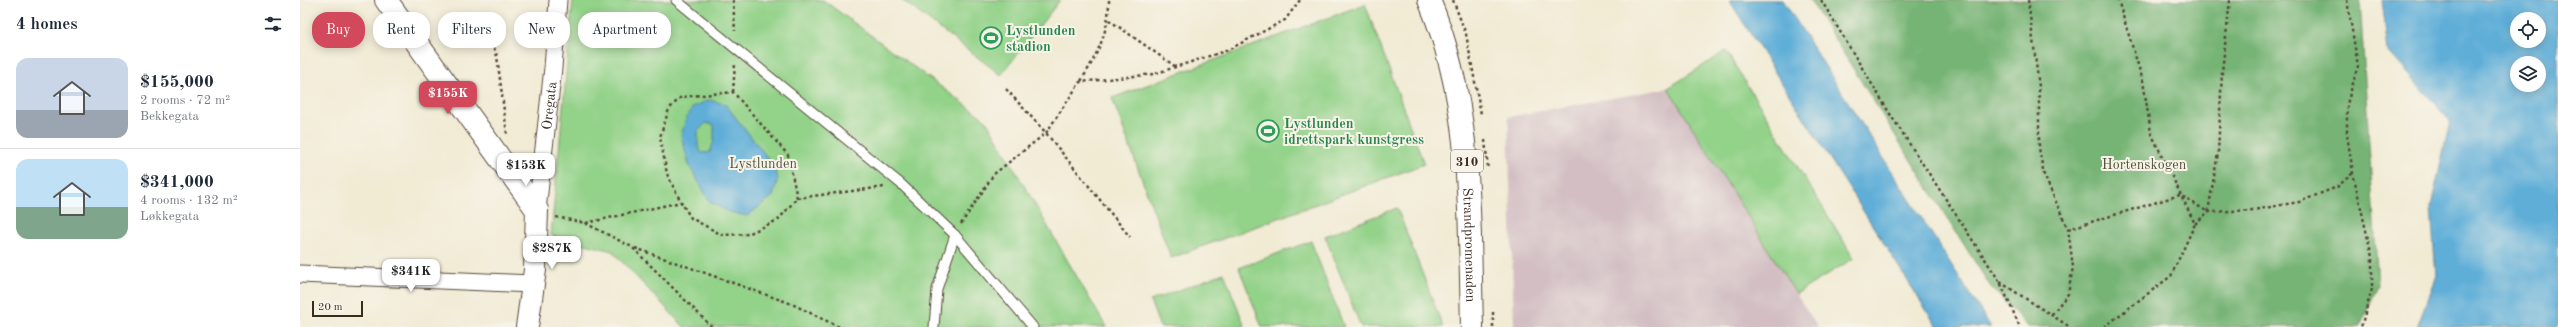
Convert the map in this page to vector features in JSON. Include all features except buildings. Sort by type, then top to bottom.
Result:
[{"type":"main road","points":[[386,0],[539,201],[533,284],[527,327]]},
{"type":"main road","name":"Strandpromenaden","points":[[1429,0],[1449,57],[1465,136],[1472,327]]},
{"type":"street","name":"Oregata","points":[[539,201],[558,0]]},
{"type":"street","points":[[300,275],[533,284]]},
{"type":"lane","points":[[676,0],[901,184],[955,235],[1033,327]]},
{"type":"lane","points":[[934,327],[937,289],[955,235]]},
{"type":"path","points":[[955,235],[994,174],[1046,133],[1080,82],[1099,52],[1109,20],[1109,0]]},
{"type":"path","points":[[1080,82],[1154,74],[1228,50],[1285,20],[1300,0]]},
{"type":"path","points":[[1821,0],[1890,114],[2000,282],[2020,327]]},
{"type":"path","points":[[2028,0],[2039,87],[2039,148],[2044,175],[2068,229],[2073,267],[2068,294],[2051,316]]},
{"type":"path","points":[[2118,0],[2143,81],[2151,133],[2194,224]]},
{"type":"path","points":[[2104,327],[2171,276],[2194,224],[2208,212],[2218,152],[2222,72],[2230,0]]},
{"type":"path","points":[[2347,0],[2358,66],[2347,104],[2347,135],[2353,173],[2372,257],[2372,289],[2362,327]]},
{"type":"path","points":[[1109,20],[1176,67]]},
{"type":"path","points":[[494,48],[497,56],[508,139]]},
{"type":"path","points":[[1006,89],[1046,133],[1130,237]]},
{"type":"path","points":[[797,198],[788,155],[733,92],[681,97],[669,108],[660,138],[667,174],[680,202],[691,218],[722,235],[748,234],[778,220],[797,198],[901,184]]},
{"type":"path","points":[[2068,229],[2180,195],[2208,212],[2253,210],[2299,202],[2338,187],[2353,173]]},
{"type":"path","points":[[539,201],[553,216],[585,223],[632,247],[792,304],[839,327]]},
{"type":"path","points":[[585,223],[680,202]]},
{"type":"path","points":[[632,247],[712,327]]},
{"type":"path","points":[[2000,282],[2070,327]]},
{"type":"shaded area","points":[[1668,88],[1818,327],[1514,327],[1508,117]]},
{"type":"green space","name":"Lystlunden","points":[[573,0],[823,0],[986,120],[1106,327],[684,327],[612,251],[551,235],[569,48],[570,48]]},
{"type":"green space","name":"Lystlunden stadion","points":[[902,0],[1060,0],[1001,75]]},
{"type":"green space","name":"Hortenskogen","points":[[1810,0],[2360,0],[2378,285],[2360,327],[2028,327],[1990,286]]},
{"type":"green space","name":"Lystlunden idrettspark kunstgress","points":[[1365,4],[1424,164],[1171,258],[1112,98]]},
{"type":"green space","points":[[1726,51],[1854,258],[1796,294],[1668,88]]},
{"type":"green space","points":[[1397,208],[1443,327],[1361,327],[1325,236]]},
{"type":"green space","points":[[1311,241],[1344,327],[1262,327],[1239,268]]},
{"type":"green space","points":[[1224,273],[1245,327],[1160,327],[1150,301]]},
{"type":"water","points":[[1729,0],[1783,0],[1991,327],[1937,327]]},
{"type":"water","points":[[2382,0],[2558,0],[2558,327],[2417,327],[2436,278],[2431,207],[2450,121],[2388,51]]},
{"type":"water","points":[[709,100],[725,104],[770,161],[778,178],[773,196],[747,216],[729,212],[710,202],[689,165],[681,135],[686,119],[693,107]],"holes":[[[706,123],[714,125],[714,141],[710,152],[702,153],[698,147],[698,131]]]},
{"type":"place","name":"Lystlunden stadion","points":[[991,38]]},
{"type":"place","name":"Lystlunden idrettspark kunstgress","points":[[1268,131]]}]
